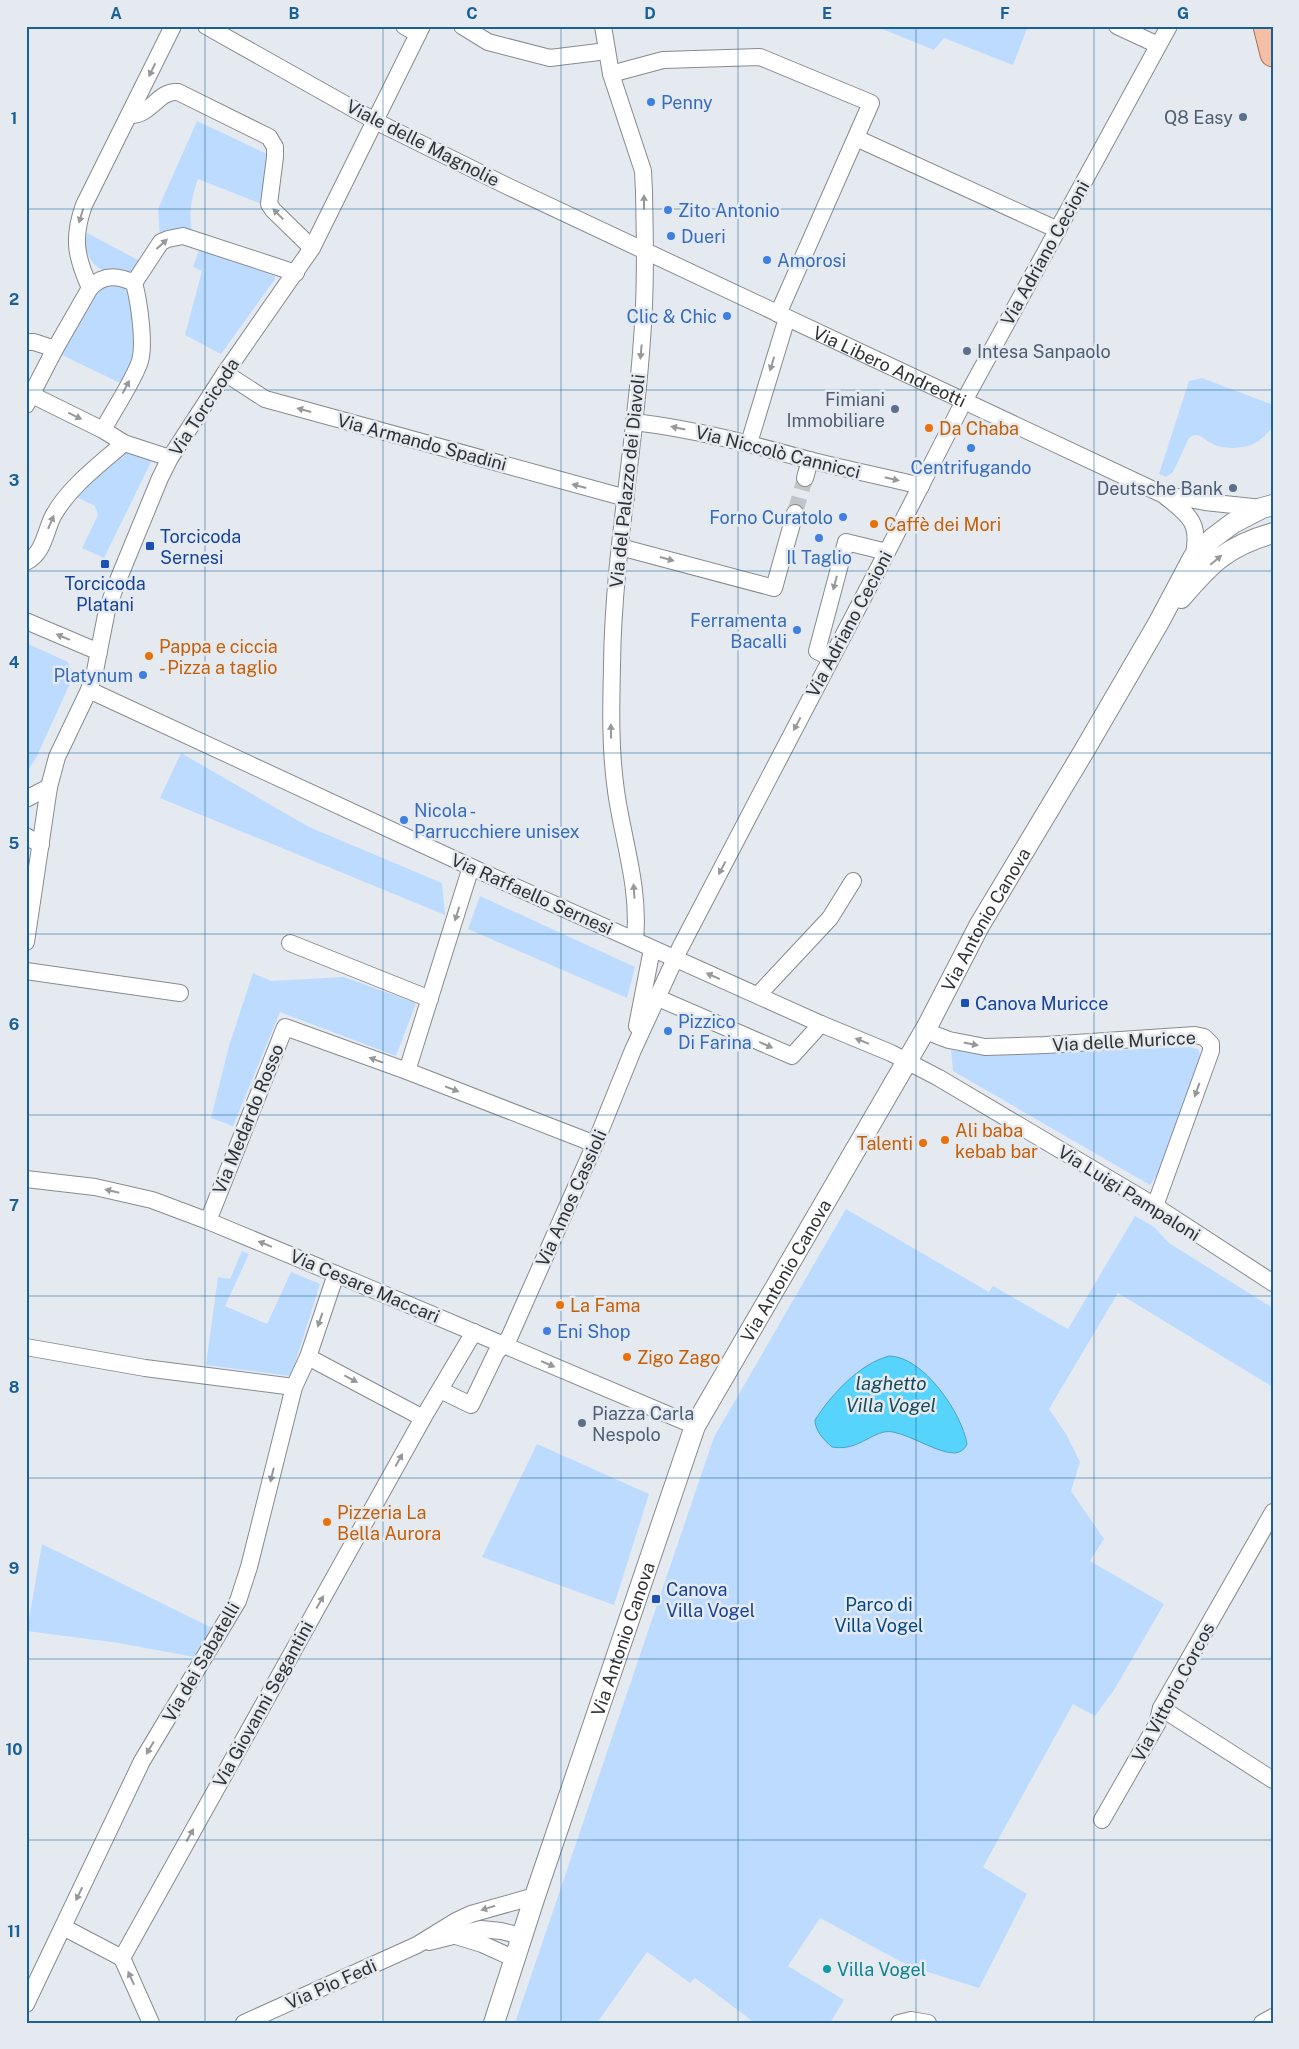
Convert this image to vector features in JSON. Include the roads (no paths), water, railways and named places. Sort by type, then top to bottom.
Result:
[{"type":"main road","points":[[1266,26],[1273,54]]},
{"type":"street","points":[[90,288],[79,263],[76,243],[76,233],[84,205],[173,26]]},
{"type":"street","name":"Viale delle Magnolie","points":[[206,26],[375,121],[509,187],[645,250]]},
{"type":"street","points":[[462,26],[488,42],[550,58],[606,52]]},
{"type":"street","name":"Via del Palazzo dei Diavoli","points":[[603,26],[606,52],[642,171],[645,250],[642,339],[616,576],[612,643],[612,760],[616,792],[633,874],[636,923],[635,940]]},
{"type":"street","points":[[1117,26],[1158,45]]},
{"type":"street","name":"Via Adriano Cecioni","points":[[674,959],[964,401],[1169,26]]},
{"type":"street","name":"Via Torcicoda","points":[[26,942],[49,786],[61,747],[89,690],[107,610],[116,585],[170,458],[225,372],[312,248],[375,121],[414,29]]},
{"type":"street","points":[[612,74],[663,60],[760,56],[871,103],[782,316],[749,443]]},
{"type":"street","points":[[130,115],[146,111],[164,94],[170,91],[178,92],[270,137],[275,147],[275,158],[269,204],[312,248]]},
{"type":"street","points":[[856,138],[1058,230]]},
{"type":"street","points":[[103,430],[140,358],[139,304],[134,283],[161,242],[183,236],[296,273]]},
{"type":"street","name":"Via Libero Andreotti","points":[[645,250],[1162,494],[1205,502],[1269,504]]},
{"type":"street","points":[[134,283],[109,276],[95,283],[90,288],[55,349],[29,400],[103,430],[124,443],[170,458]]},
{"type":"street","points":[[26,342],[34,342],[55,349]]},
{"type":"street","name":"Via Armando Spadini","points":[[225,372],[265,399],[626,498]]},
{"type":"street","name":"Via Niccolò Cannicci","points":[[634,422],[672,426],[749,443],[810,460],[921,486]]},
{"type":"street","points":[[26,562],[37,554],[54,515],[77,484],[124,443]]},
{"type":"street","points":[[805,478],[810,460]]},
{"type":"street","name":"Via Libero Andreotti","points":[[1162,494],[1191,519],[1196,539],[1193,558]]},
{"type":"street","name":"Via Antonio Canova","points":[[494,2023],[694,1426],[924,1031],[979,926],[1159,622],[1193,558],[1223,530],[1269,504]]},
{"type":"street","points":[[620,547],[774,588],[795,513]]},
{"type":"street","name":"Via Antonio Canova","points":[[1159,622],[1211,564],[1226,552],[1269,535]]},
{"type":"street","points":[[831,658],[817,652],[846,542],[887,552]]},
{"type":"street","points":[[26,621],[99,652]]},
{"type":"street","name":"Via Raffaello Sernesi","points":[[89,690],[471,867],[821,1024],[891,1052],[906,1061]]},
{"type":"street","points":[[26,800],[49,786]]},
{"type":"street","points":[[26,836],[41,845]]},
{"type":"street","points":[[407,1071],[471,867]]},
{"type":"street","points":[[758,995],[830,918],[853,881]]},
{"type":"street","points":[[290,943],[430,999]]},
{"type":"street","name":"Via Amos Cassioli","points":[[633,1050],[652,948]]},
{"type":"street","name":"Via Amos Cassioli","points":[[504,1344],[509,1338],[595,1144],[633,1050],[674,959]]},
{"type":"street","points":[[26,971],[180,993]]},
{"type":"street","points":[[658,998],[792,1056],[821,1024]]},
{"type":"street","name":"Via Medardo Rosso","points":[[208,1221],[285,1027],[407,1071],[595,1144]]},
{"type":"street","name":"Via delle Muricce","points":[[924,1031],[949,1040],[985,1047],[1046,1045],[1195,1034],[1208,1040],[1211,1044],[1210,1051],[1155,1206]]},
{"type":"street","name":"Via Luigi Pampaloni","points":[[906,1061],[1155,1206],[1273,1284]]},
{"type":"street","name":"Via Cesare Maccari","points":[[26,1178],[95,1187],[152,1200],[208,1221],[504,1344],[694,1426]]},
{"type":"street","name":"Via dei Sabatelli","points":[[26,2004],[142,1761],[238,1601],[249,1567],[294,1387],[308,1357],[336,1274]]},
{"type":"street","name":"Via Giovanni Segantini","points":[[122,1958],[423,1418],[474,1332]]},
{"type":"street","points":[[440,1390],[471,1405],[496,1353],[504,1344]]},
{"type":"street","points":[[26,1347],[145,1368],[294,1387]]},
{"type":"street","points":[[308,1357],[423,1418]]},
{"type":"street","name":"Via Vittorio Corcos","points":[[1102,1820],[1157,1724],[1161,1708],[1273,1512]]},
{"type":"street","points":[[1161,1708],[1273,1780]]},
{"type":"street","name":"Via Pio Fedi","points":[[244,2023],[417,1945],[471,1914],[535,1896]]},
{"type":"street","points":[[63,1927],[122,1958],[151,2023]]},
{"type":"street","name":"Via Pio Fedi","points":[[417,1945],[481,1929],[522,1936]]},
{"type":"street","points":[[456,1936],[482,1944],[515,1959]]},
{"type":"street","points":[[1262,2023],[1273,2017]]},
{"type":"street","points":[[899,2023],[911,2020],[928,2023]]},
{"type":"water","name":"laghetto Villa Vogel","points":[[889,1356],[915,1365],[939,1388],[964,1431],[967,1444],[962,1450],[955,1453],[948,1452],[893,1432],[879,1433],[851,1446],[842,1448],[832,1447],[821,1435],[815,1420],[829,1401],[857,1373],[878,1360]]},
{"type":"tunnel","points":[[795,513],[805,478]]},
{"type":"place","name":"Penny","points":[[651,102]]},
{"type":"place","name":"Q8 Easy","points":[[1243,117]]},
{"type":"place","name":"Zito Antonio","points":[[668,210]]},
{"type":"place","name":"Dueri","points":[[671,236]]},
{"type":"place","name":"Amorosi","points":[[767,260]]},
{"type":"place","name":"Clic & Chic","points":[[727,316]]},
{"type":"place","name":"Intesa Sanpaolo","points":[[967,351]]},
{"type":"place","name":"Fimiani Immobiliare","points":[[895,409]]},
{"type":"place","name":"Da Chaba","points":[[929,428]]},
{"type":"place","name":"Centrifugando","points":[[971,448]]},
{"type":"place","name":"Deutsche Bank","points":[[1233,488]]},
{"type":"place","name":"Forno Curatolo","points":[[843,517]]},
{"type":"place","name":"Caffè dei Mori","points":[[874,524]]},
{"type":"place","name":"Il Taglio","points":[[819,538]]},
{"type":"place","name":"Torcicoda Sernesi","points":[[150,546]]},
{"type":"place","name":"Torcicoda Platani","points":[[105,564]]},
{"type":"place","name":"Ferramenta Bacalli","points":[[797,630]]},
{"type":"place","name":"Pappa e ciccia - Pizza a taglio","points":[[149,656]]},
{"type":"place","name":"Platynum","points":[[143,675]]},
{"type":"place","name":"Nicola - Parrucchiere unisex","points":[[404,820]]},
{"type":"place","name":"Canova Muricce","points":[[965,1003]]},
{"type":"place","name":"Pizzico Di Farina","points":[[668,1031]]},
{"type":"place","name":"Ali baba kebab bar","points":[[945,1140]]},
{"type":"place","name":"Talenti","points":[[923,1143]]},
{"type":"place","name":"La Fama","points":[[560,1305]]},
{"type":"place","name":"Eni Shop","points":[[547,1331]]},
{"type":"place","name":"Zigo Zago","points":[[627,1357]]},
{"type":"place","name":"Piazza Carla Nespolo","points":[[582,1423]]},
{"type":"place","name":"Pizzeria La Bella Aurora","points":[[327,1522]]},
{"type":"place","name":"Canova Villa Vogel","points":[[656,1599]]},
{"type":"place","name":"Villa Vogel","points":[[827,1969]]},
{"type":"park label","name":"Parco di Villa Vogel","points":[[879,1614]]}]
